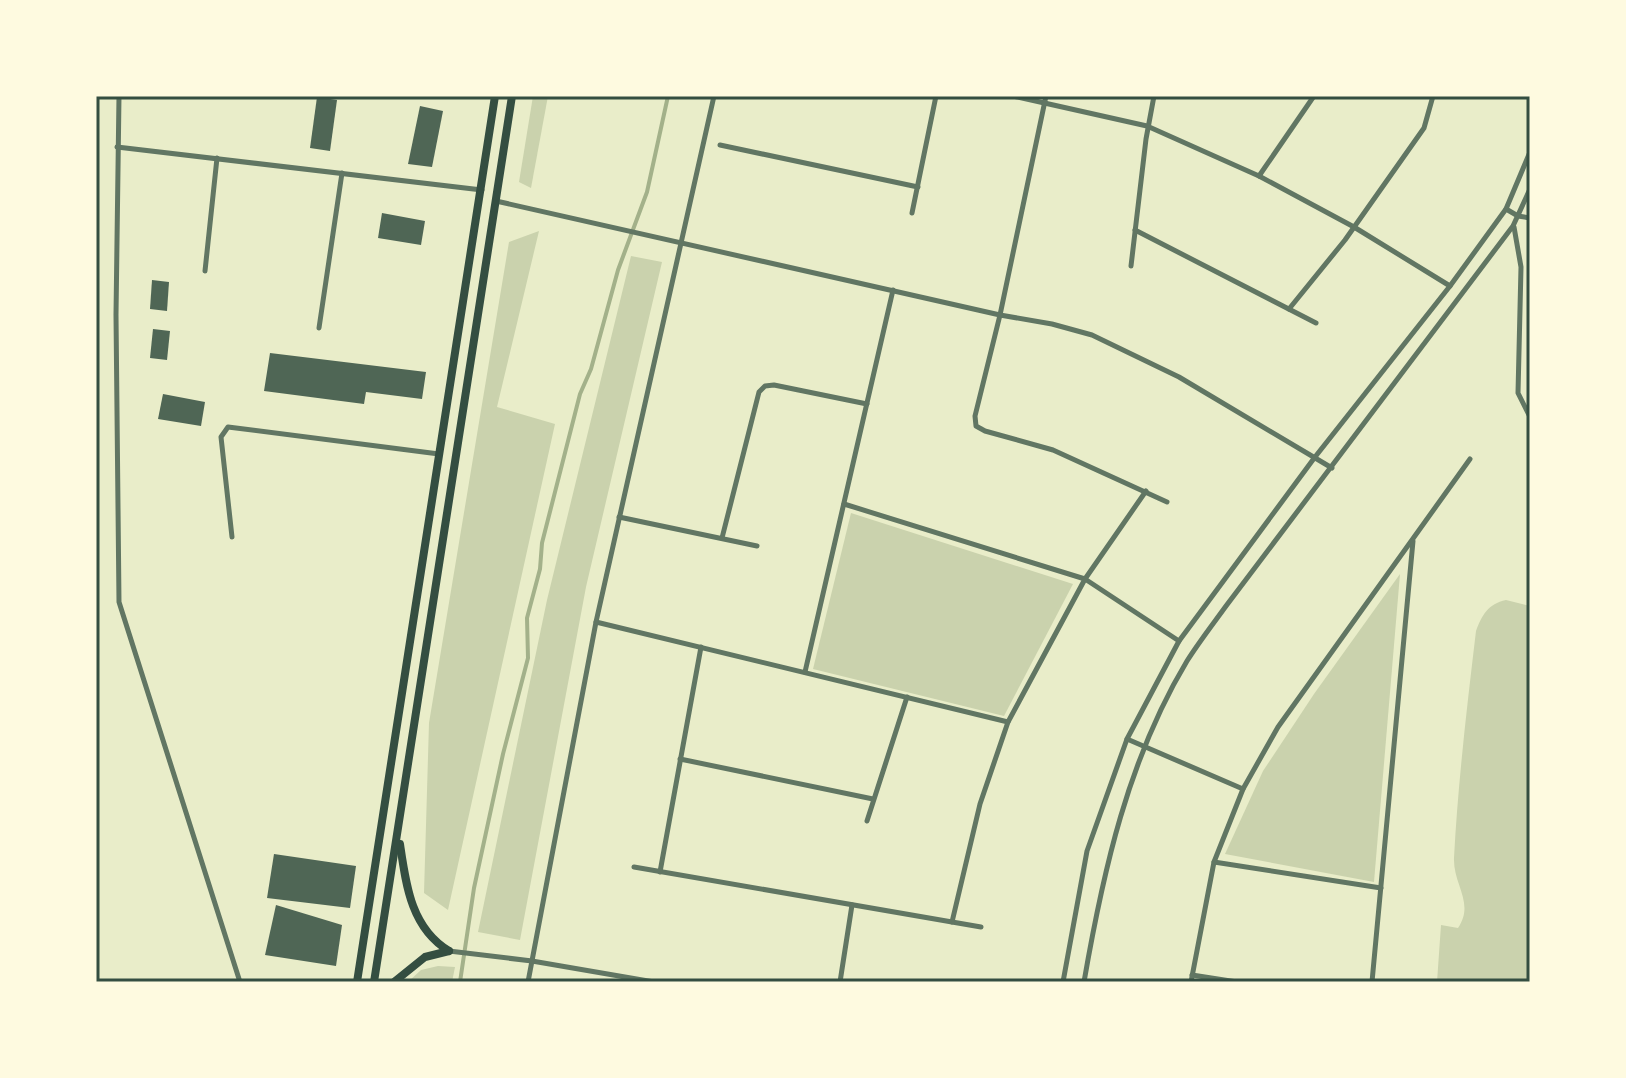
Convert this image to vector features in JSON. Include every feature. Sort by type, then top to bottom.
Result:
[{"type":"main road","points":[[357,982],[495,96]]},
{"type":"main road","points":[[374,982],[512,96]]},
{"type":"main road","points":[[398,833],[414,912],[420,925],[449,951]]},
{"type":"main road","points":[[394,982],[425,957],[449,951]]},
{"type":"street","points":[[119,96],[119,602],[240,982]]},
{"type":"street","points":[[528,982],[596,622],[714,96]]},
{"type":"street","points":[[912,213],[936,96]]},
{"type":"street","points":[[1013,96],[1045,99],[1147,126],[1259,176],[1354,227],[1450,286]]},
{"type":"street","points":[[1131,266],[1147,126],[1154,96]]},
{"type":"street","points":[[1259,176],[1314,96]]},
{"type":"street","points":[[1289,309],[1354,227],[1424,128],[1433,96]]},
{"type":"street","points":[[1045,99],[1000,315],[975,416],[976,426],[1053,450],[1167,502]]},
{"type":"street","points":[[720,145],[918,187]]},
{"type":"street","points":[[117,147],[482,190]]},
{"type":"street","points":[[1063,982],[1087,851],[1127,739],[1179,641],[1315,457],[1450,286],[1506,209],[1530,152]]},
{"type":"street","points":[[205,271],[217,158]]},
{"type":"street","points":[[319,328],[342,173]]},
{"type":"street","points":[[1084,982],[1102,885],[1124,803],[1146,746],[1187,662],[1513,226],[1530,189]]},
{"type":"street","points":[[496,201],[1092,335],[1179,377],[1332,468]]},
{"type":"street","points":[[1506,209],[1530,218]]},
{"type":"street","points":[[1513,226],[1521,267],[1518,393],[1530,417]]},
{"type":"street","points":[[1135,230],[1316,323]]},
{"type":"street","points":[[805,672],[893,290]]},
{"type":"street","points":[[722,538],[759,392],[765,386],[774,385],[867,404]]},
{"type":"street","points":[[232,537],[221,437],[228,427],[440,454]]},
{"type":"street","points":[[1191,982],[1214,862],[1243,789],[1278,727],[1470,459]]},
{"type":"street","points":[[952,922],[980,804],[1008,722],[1085,579],[1146,491]]},
{"type":"street","points":[[844,504],[1085,579],[1179,641]]},
{"type":"street","points":[[619,517],[757,546]]},
{"type":"street","points":[[1372,982],[1414,539]]},
{"type":"street","points":[[596,622],[1008,722]]},
{"type":"street","points":[[660,872],[701,647]]},
{"type":"street","points":[[867,821],[907,697]]},
{"type":"street","points":[[1127,739],[1243,789]]},
{"type":"street","points":[[680,759],[873,799]]},
{"type":"street","points":[[1214,862],[1381,888]]},
{"type":"street","points":[[634,867],[981,927]]},
{"type":"street","points":[[840,982],[852,905]]},
{"type":"street","points":[[449,951],[532,961],[654,982]]},
{"type":"street","points":[[1192,975],[1237,982]]},
{"type":"green space","points":[[533,96],[548,96],[531,188],[519,182]]},
{"type":"green space","points":[[539,231],[497,407],[555,424],[448,910],[424,893],[429,723],[509,242]]},
{"type":"green space","points":[[631,256],[662,262],[586,587],[520,940],[478,932],[547,600]]},
{"type":"green space","points":[[851,513],[1073,584],[1004,716],[813,669]]},
{"type":"green space","points":[[1400,574],[1374,882],[1225,854],[1263,771]]},
{"type":"green space","points":[[1506,600],[1530,606],[1530,982],[1437,982],[1441,925],[1458,928],[1464,910],[1454,858],[1476,631],[1486,611]]},
{"type":"green space","points":[[438,966],[455,967],[452,982],[408,982],[421,970]]},
{"type":"building","points":[[317,97],[337,100],[330,151],[310,148]]},
{"type":"building","points":[[420,106],[443,111],[432,167],[408,164]]},
{"type":"building","points":[[382,213],[425,221],[421,245],[378,238]]},
{"type":"building","points":[[152,280],[169,282],[167,311],[150,309]]},
{"type":"building","points":[[153,329],[170,331],[167,360],[150,358]]},
{"type":"building","points":[[270,353],[426,372],[422,399],[366,392],[364,404],[264,391]]},
{"type":"building","points":[[163,394],[205,402],[201,426],[158,419]]},
{"type":"building","points":[[274,854],[356,866],[350,908],[267,898]]},
{"type":"building","points":[[276,905],[342,925],[336,966],[265,955]]},
{"type":"waterway","points":[[460,982],[474,888],[528,658],[527,618],[540,569],[542,543],[580,394],[591,369],[618,270],[647,192],[668,96]]}]
